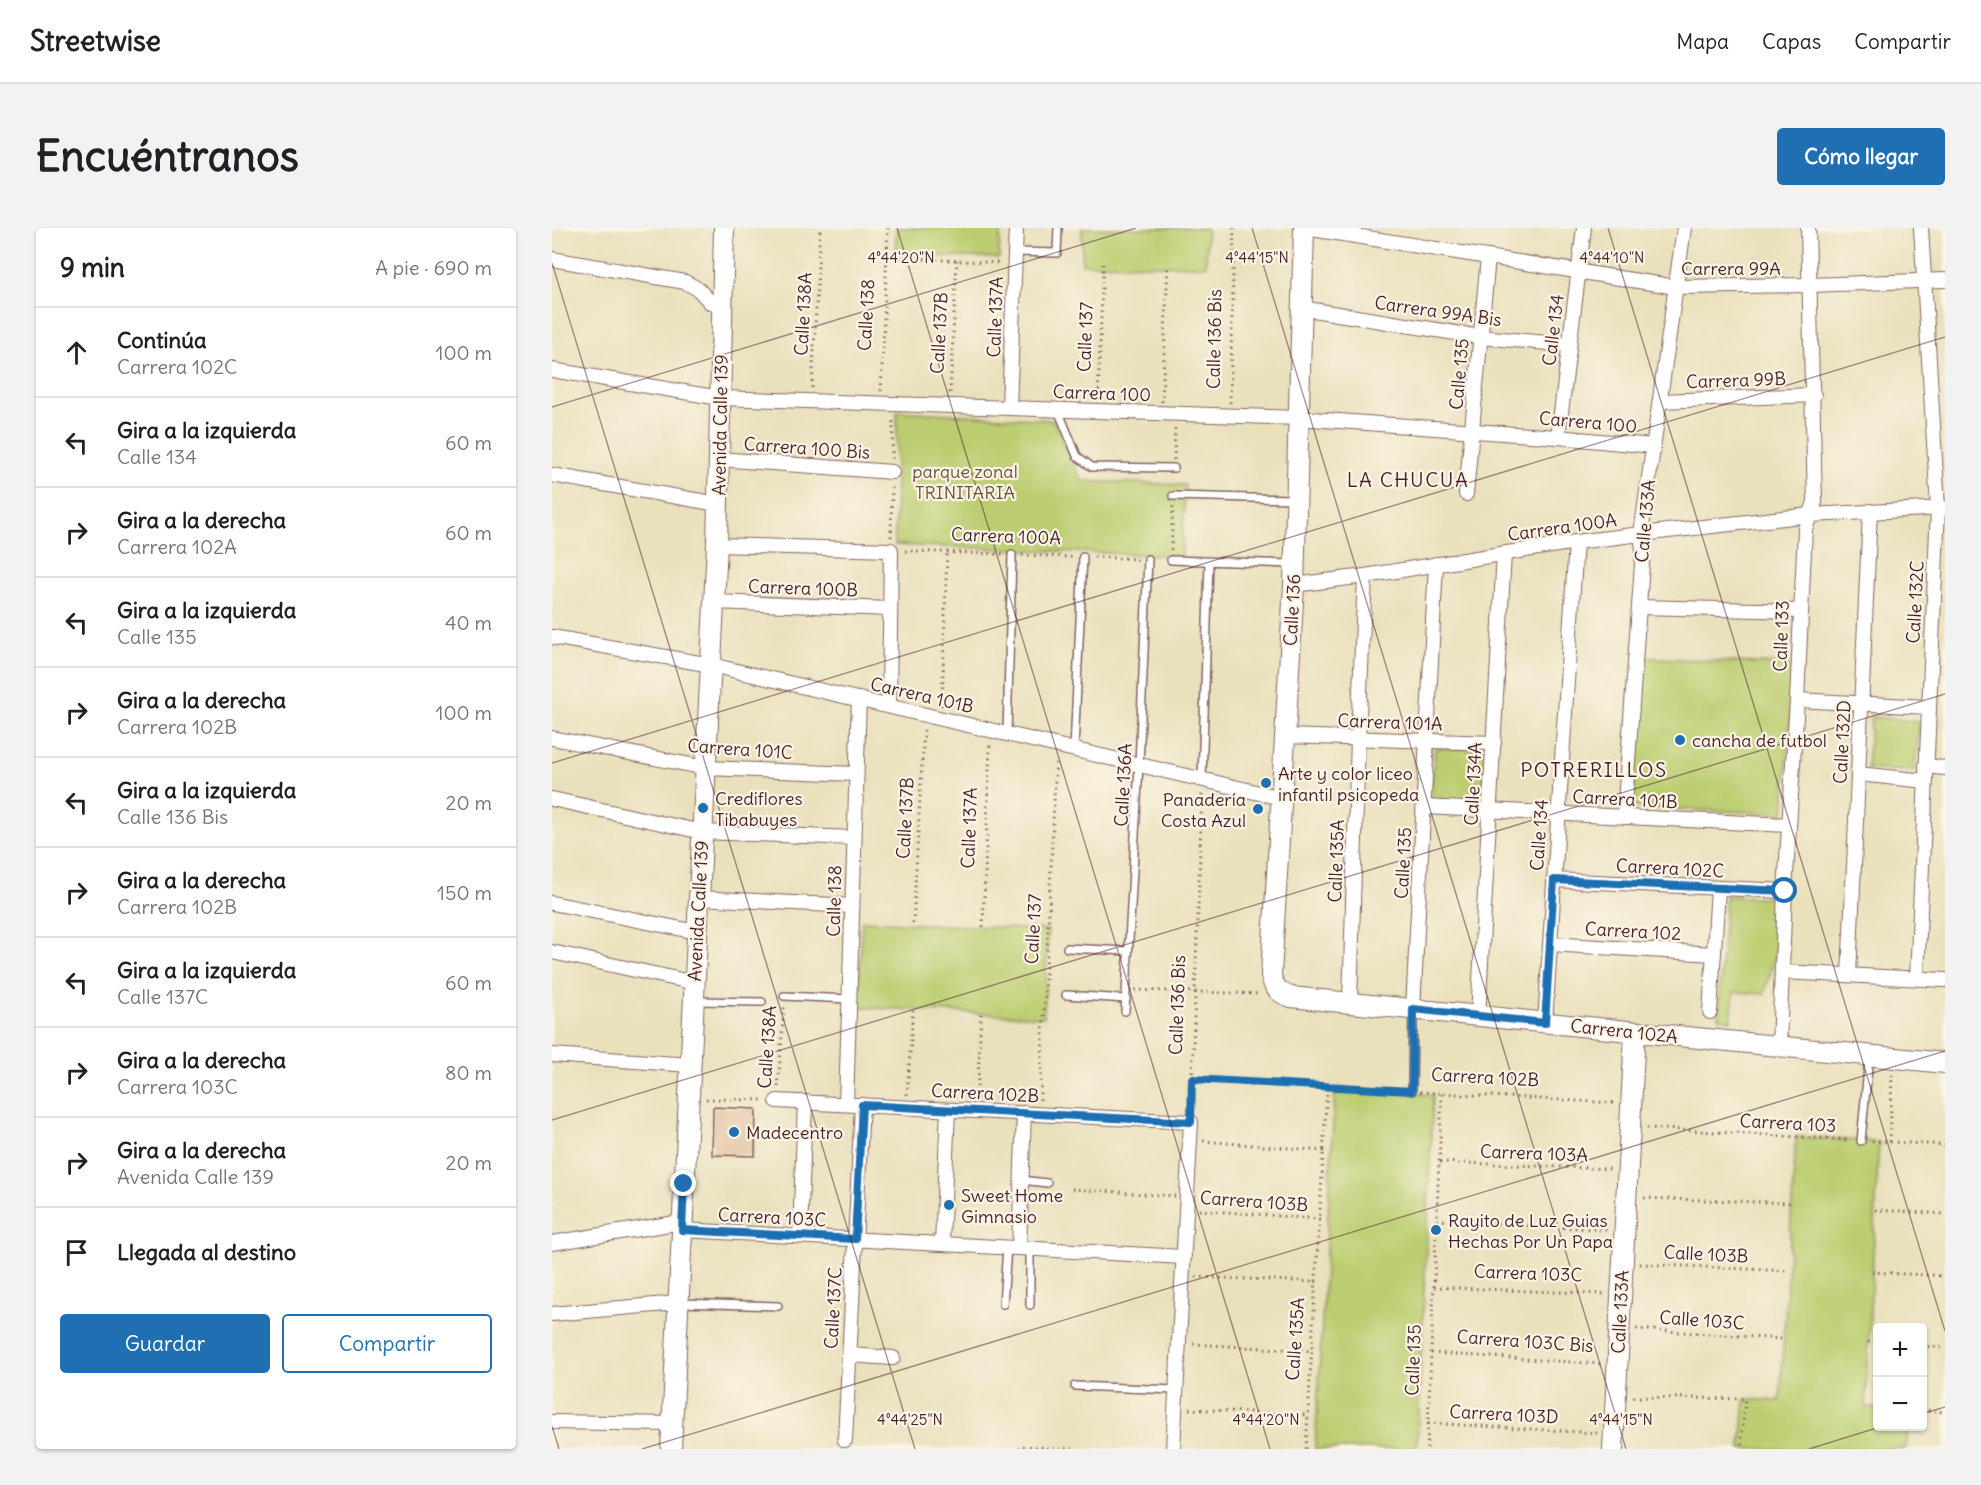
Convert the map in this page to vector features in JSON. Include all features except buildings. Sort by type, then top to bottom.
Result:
[{"type":"street","name":"Avenida Calle 139","points":[[671,1449],[717,545],[724,228]]},
{"type":"street","name":"Calle 137A","points":[[1010,408],[1016,228]]},
{"type":"street","name":"Carrera 99A","points":[[1304,228],[1676,287],[1810,285],[1945,279]]},
{"type":"street","name":"Calle 136","points":[[1277,990],[1271,976],[1294,585],[1304,228]]},
{"type":"street","name":"Calle 134","points":[[1558,437],[1584,228]]},
{"type":"street","name":"Calle 133A","points":[[1623,817],[1643,550],[1641,534],[1684,228]]},
{"type":"street","name":"Calle 133","points":[[1779,1046],[1805,529],[1815,502],[1808,228]]},
{"type":"street","name":"Calle 132C","points":[[1917,978],[1928,707],[1941,508],[1921,228]]},
{"type":"street","name":"Calle 135","points":[[1466,494],[1488,257]]},
{"type":"street","points":[[552,259],[685,282],[698,289],[711,303],[722,305]]},
{"type":"street","name":"Carrera 99A Bis","points":[[1301,308],[1480,337],[1569,345]]},
{"type":"street","name":"Carrera 100","points":[[552,370],[720,398],[1298,418],[1653,446]]},
{"type":"street","name":"Carrera 99B","points":[[1660,401],[1814,395]]},
{"type":"street","name":"Carrera 100 Bis","points":[[719,459],[892,472]]},
{"type":"street","points":[[552,475],[718,504]]},
{"type":"street","name":"Carrera 100A","points":[[1294,585],[1641,534],[1810,515],[1941,508]]},
{"type":"street","name":"Calle 132D","points":[[1849,975],[1870,511]]},
{"type":"street","name":"Calle 134","points":[[1545,1023],[1576,542]]},
{"type":"street","points":[[717,545],[891,550],[889,706]]},
{"type":"street","name":"Calle 134A","points":[[1478,1016],[1504,553]]},
{"type":"street","name":"Calle 135","points":[[1413,1009],[1436,564]]},
{"type":"street","name":"Calle 135A","points":[[1350,1003],[1365,576]]},
{"type":"street","name":"Carrera 100B","points":[[714,602],[890,609]]},
{"type":"street","points":[[1639,607],[1800,611]]},
{"type":"street","name":"Carrera 101B","points":[[552,637],[711,664],[1281,798]]},
{"type":"street","name":"Calle 138","points":[[846,1104],[859,699]]},
{"type":"street","points":[[1797,699],[1928,707]]},
{"type":"street","name":"Carrera 101A","points":[[1285,736],[1494,743]]},
{"type":"street","name":"Carrera 101C","points":[[552,738],[706,768],[856,774]]},
{"type":"street","points":[[1926,766],[1945,768]]},
{"type":"street","points":[[1858,774],[1926,781]]},
{"type":"street","points":[[552,799],[702,832],[853,838]]},
{"type":"street","name":"Carrera 101B","points":[[1424,807],[1789,825]]},
{"type":"street","name":"Carrera 102C","points":[[1554,880],[1785,891]]},
{"type":"street","points":[[1710,1012],[1718,889]]},
{"type":"street","points":[[699,898],[852,906]]},
{"type":"street","points":[[552,903],[697,932]]},
{"type":"street","name":"Carrera 102","points":[[1550,944],[1714,954]]},
{"type":"street","points":[[552,952],[694,992]]},
{"type":"street","points":[[1782,972],[1945,980]]},
{"type":"street","name":"Carrera 102A","points":[[1277,990],[1291,997],[1945,1063]]},
{"type":"street","name":"Calle 133A","points":[[1613,1441],[1635,1032]]},
{"type":"street","points":[[552,1055],[690,1065]]},
{"type":"street","name":"Carrera 102B","points":[[777,1101],[1191,1122]]},
{"type":"street","points":[[800,1236],[805,1102]]},
{"type":"street","name":"Calle 137C","points":[[845,1440],[862,1105]]},
{"type":"street","points":[[942,1244],[948,1110]]},
{"type":"street","points":[[1018,1248],[1024,1113]]},
{"type":"street","points":[[1173,1449],[1191,1122]]},
{"type":"street","name":"Carrera 103C","points":[[552,1243],[682,1226],[800,1236],[1184,1257]]},
{"type":"street","points":[[552,1314],[678,1303]]},
{"type":"street","points":[[849,1355],[893,1358]]},
{"type":"street","points":[[552,1422],[672,1424]]},
{"type":"lane","points":[[1015,257],[1057,253],[1058,228]]},
{"type":"lane","points":[[1058,410],[1077,456],[1092,466],[1174,468]]},
{"type":"lane","points":[[1173,496],[1296,499]]},
{"type":"lane","points":[[1007,734],[1012,555]]},
{"type":"lane","points":[[1074,749],[1083,557]]},
{"type":"lane","name":"Calle 136A","points":[[1125,1011],[1148,559]]},
{"type":"lane","points":[[1171,560],[1294,564]]},
{"type":"lane","points":[[1202,779],[1209,561]]},
{"type":"lane","points":[[1067,948],[1128,951]]},
{"type":"lane","points":[[694,992],[762,1002]]},
{"type":"lane","points":[[1066,995],[1126,999]]},
{"type":"lane","points":[[784,996],[849,999]]},
{"type":"lane","name":"Calle 135","points":[[1412,1091],[1413,1009]]},
{"type":"lane","points":[[1861,1141],[1869,1056]]},
{"type":"lane","points":[[1021,1179],[1047,1183]]},
{"type":"lane","points":[[1003,1304],[1018,1248]]},
{"type":"lane","points":[[1018,1248],[1030,1305]]},
{"type":"lane","points":[[678,1303],[778,1306]]},
{"type":"lane","points":[[1076,1386],[1176,1390]]},
{"type":"path","name":"Calle 138A","points":[[812,401],[820,228]]},
{"type":"path","name":"Calle 138","points":[[880,404],[888,228]]},
{"type":"path","name":"Calle 136 Bis","points":[[1230,416],[1234,228]]},
{"type":"path","points":[[887,257],[957,260],[1015,257]]},
{"type":"path","name":"Calle 137B","points":[[949,406],[957,260]]},
{"type":"path","name":"Calle 137","points":[[1098,411],[1103,264]]},
{"type":"path","points":[[1161,413],[1168,266]]},
{"type":"path","name":"Carrera 100A","points":[[891,550],[1148,559]]},
{"type":"path","points":[[942,718],[947,552]]},
{"type":"path","name":"Calle 137B","points":[[914,923],[924,715]]},
{"type":"path","name":"Calle 137A","points":[[983,927],[991,730]]},
{"type":"path","name":"Calle 137","points":[[1040,1114],[1056,745]]},
{"type":"path","name":"Calle 136 Bis","points":[[1191,1122],[1202,779]]},
{"type":"path","points":[[1126,990],[1259,995],[1277,990]]},
{"type":"path","name":"Calle 138A","points":[[777,1101],[784,996]]},
{"type":"path","points":[[906,1107],[913,1010]]},
{"type":"path","points":[[976,1111],[981,1014]]},
{"type":"path","points":[[1890,1142],[1893,1058]]},
{"type":"path","name":"Carrera 102B","points":[[1192,1079],[1631,1104]]},
{"type":"path","name":"Calle 135A","points":[[1306,1449],[1328,1087]]},
{"type":"path","name":"Calle 135","points":[[1427,1449],[1442,1093]]},
{"type":"path","points":[[706,1099],[777,1101]]},
{"type":"path","name":"Carrera 103","points":[[1630,1127],[1945,1145]]},
{"type":"path","points":[[1190,1140],[1325,1151]]},
{"type":"path","name":"Carrera 103A","points":[[1440,1162],[1628,1170]]},
{"type":"path","name":"Carrera 103B","points":[[1072,1189],[1320,1219]]},
{"type":"path","points":[[1626,1197],[1792,1203]]},
{"type":"path","points":[[1875,1210],[1945,1214]]},
{"type":"path","points":[[1437,1220],[1624,1230]]},
{"type":"path","name":"Calle 103B","points":[[1623,1263],[1788,1271]]},
{"type":"path","points":[[1872,1272],[1945,1276]]},
{"type":"path","points":[[1182,1277],[1317,1282]]},
{"type":"path","name":"Carrera 103C","points":[[1434,1287],[1621,1295]]},
{"type":"path","name":"Calle 103C","points":[[1619,1327],[1784,1339]]},
{"type":"path","points":[[1179,1343],[1313,1351]]},
{"type":"path","points":[[1927,1346],[1945,1348]]},
{"type":"path","name":"Carrera 103C Bis","points":[[1431,1353],[1617,1365]]},
{"type":"path","points":[[1616,1397],[1745,1399],[1741,1449]]},
{"type":"path","points":[[1175,1409],[1308,1415]]},
{"type":"path","points":[[1927,1410],[1945,1412]]},
{"type":"path","name":"Carrera 103D","points":[[1428,1424],[1613,1441]]},
{"type":"path","points":[[1020,1449],[1020,1446],[1073,1449]]},
{"type":"green space","points":[[896,228],[1000,228],[999,258],[896,255]]},
{"type":"green space","points":[[1082,228],[1207,228],[1206,266],[1082,264]]},
{"type":"green space","name":"parque zonal TRINITARIA","points":[[897,411],[1053,420],[1082,481],[1185,485],[1182,556],[895,545]]},
{"type":"green space","points":[[1639,657],[1793,665],[1784,814],[1634,807]]},
{"type":"green space","points":[[1871,717],[1920,722],[1914,771],[1867,769]]},
{"type":"green space","points":[[1435,748],[1486,750],[1482,803],[1430,801]]},
{"type":"green space","points":[[1726,896],[1777,898],[1776,954],[1764,994],[1734,992],[1731,1020],[1718,1017]]},
{"type":"green space","points":[[862,921],[1048,930],[1044,1017],[858,1007]]},
{"type":"green space","points":[[1335,1088],[1433,1095],[1417,1449],[1315,1449]]},
{"type":"green space","points":[[1796,1137],[1879,1142],[1865,1407],[1873,1408],[1873,1431],[1908,1431],[1906,1449],[1741,1449],[1745,1399],[1780,1401]]},
{"type":"place","name":"cancha de futbol","points":[[1680,740]]},
{"type":"place","name":"Arte y color liceo infantil psicopeda","points":[[1266,783]]},
{"type":"place","name":"Crediflores Tibabuyes","points":[[703,808]]},
{"type":"place","name":"Panadería Costa Azul","points":[[1258,809]]},
{"type":"place","name":"Madecentro","points":[[734,1132]]},
{"type":"place","name":"Sweet Home Gimnasio","points":[[949,1205]]},
{"type":"place","name":"Rayito de Luz Guias Hechas Por Un Papa","points":[[1436,1230]]},
{"type":"district","name":"LA CHUCUA","points":[[1408,479]]},
{"type":"district","name":"POTRERILLOS","points":[[1594,769]]},
{"type":"route","points":[[684,1184],[682,1230],[855,1239],[862,1105],[1191,1122],[1192,1079],[1412,1091],[1413,1009],[1545,1023],[1554,880],[1785,891]]}]
